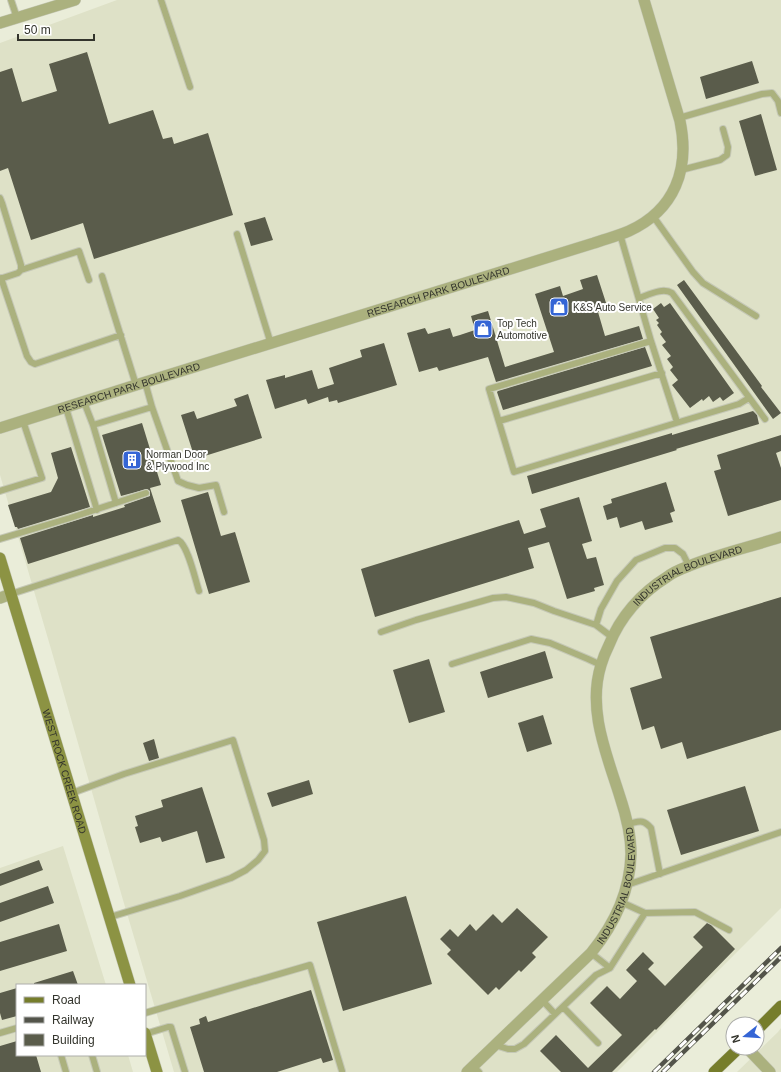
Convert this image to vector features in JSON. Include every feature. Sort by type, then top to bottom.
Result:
[{"type":"main road","name":"WEST ROCK CREEK ROAD","points":[[0,558],[4,582],[11,594],[130,984]]},
{"type":"main road","points":[[765,1022],[781,1006]]},
{"type":"main road","points":[[146,1037],[157,1072]]},
{"type":"main road","points":[[714,1072],[730,1056]]},
{"type":"street","points":[[0,23],[75,0]]},
{"type":"street","name":"RESEARCH PARK BOULEVARD","points":[[0,428],[586,246],[629,231],[653,216],[666,202],[677,182],[683,159],[683,134],[644,0]]},
{"type":"street","name":"INDUSTRIAL BOULEVARD","points":[[473,1070],[495,1045],[591,953],[606,934],[627,885],[631,853],[627,824],[624,809],[607,756],[598,716],[597,692],[601,666],[612,637],[626,614],[645,594],[667,577],[689,566],[713,557],[781,537]]},
{"type":"street","points":[[0,598],[11,594]]},
{"type":"street","points":[[755,1056],[770,1072]]},
{"type":"lane","points":[[11,0],[17,18]]},
{"type":"lane","points":[[161,0],[190,87]]},
{"type":"lane","points":[[679,118],[767,93],[772,93],[778,101],[781,113]]},
{"type":"lane","points":[[681,170],[720,160],[727,155],[728,147],[723,129]]},
{"type":"lane","points":[[0,198],[20,260],[21,270]]},
{"type":"lane","points":[[653,216],[693,272],[703,283],[756,316]]},
{"type":"lane","points":[[237,234],[271,344]]},
{"type":"lane","points":[[620,234],[651,341],[677,422]]},
{"type":"lane","points":[[89,280],[79,251],[21,270],[18,273],[0,279],[27,356],[31,362],[35,364],[121,336]]},
{"type":"lane","points":[[102,276],[121,336],[152,406],[178,480],[199,488],[216,485],[224,512]]},
{"type":"lane","points":[[639,298],[667,290],[672,293],[765,419]]},
{"type":"lane","points":[[651,341],[489,390],[514,472],[739,404],[749,398]]},
{"type":"lane","points":[[499,421],[662,373]]},
{"type":"lane","points":[[84,402],[93,426],[116,503]]},
{"type":"lane","points":[[93,426],[152,406]]},
{"type":"lane","points":[[66,408],[96,510]]},
{"type":"lane","points":[[0,491],[42,478],[23,421]]},
{"type":"lane","points":[[0,539],[146,493]]},
{"type":"lane","points":[[11,594],[178,540],[182,542],[186,550],[199,591]]},
{"type":"lane","points":[[596,625],[601,609],[617,581],[636,560],[665,548],[675,548],[683,554],[689,566]]},
{"type":"lane","points":[[381,632],[416,620],[492,598],[506,597],[534,603],[596,625],[612,637]]},
{"type":"lane","points":[[452,664],[531,640],[550,643],[601,666]]},
{"type":"lane","points":[[72,793],[124,774],[233,740],[264,840],[265,852],[246,870],[231,878],[180,896],[110,917]]},
{"type":"lane","points":[[627,824],[640,821],[646,823],[651,828],[660,874]]},
{"type":"lane","points":[[627,885],[781,832]]},
{"type":"lane","points":[[621,902],[645,913],[695,912],[729,930]]},
{"type":"lane","points":[[495,1045],[508,1049],[515,1049],[524,1044],[596,975],[610,968],[645,913]]},
{"type":"lane","points":[[591,953],[610,968]]},
{"type":"lane","points":[[146,1013],[310,964],[342,1072]]},
{"type":"lane","points":[[542,1000],[555,1014]]},
{"type":"lane","points":[[563,1007],[598,1043]]},
{"type":"lane","points":[[146,1034],[171,1027],[185,1072]]},
{"type":"lane","points":[[0,1033],[16,1028]]},
{"type":"lane","points":[[61,1056],[66,1072]]},
{"type":"lane","points":[[92,1056],[97,1072]]},
{"type":"shaded area","points":[[117,0],[781,0],[781,908],[617,1072],[174,1072],[0,475],[0,43]]},
{"type":"shaded area","points":[[63,846],[106,984],[16,984],[16,1056],[128,1056],[133,1072],[0,1072],[0,868]]},
{"type":"shaded area","points":[[781,1028],[781,1072],[737,1072],[753,1056],[765,1056],[765,1045]]},
{"type":"building","points":[[87,52],[109,124],[153,110],[163,139],[172,137],[174,144],[208,133],[233,215],[94,259],[83,223],[31,240],[8,168],[0,171],[0,72],[12,68],[22,102],[57,91],[49,64]]},
{"type":"building","points":[[752,61],[759,83],[706,99],[700,77]]},
{"type":"building","points":[[761,114],[777,170],[755,176],[739,121]]},
{"type":"building","points":[[265,217],[273,240],[251,246],[244,223]]},
{"type":"building","points":[[597,275],[608,309],[598,312],[605,336],[639,326],[643,339],[496,382],[488,357],[439,371],[437,367],[419,372],[407,333],[425,328],[428,334],[450,328],[453,337],[475,330],[471,316],[488,311],[505,367],[554,352],[535,294],[560,286],[563,296],[583,289],[580,280]]},
{"type":"building","points":[[684,280],[781,413],[773,419],[677,285]]},
{"type":"building","points":[[661,303],[664,307],[670,303],[734,393],[723,401],[720,397],[713,402],[709,396],[703,401],[702,399],[690,408],[672,385],[678,380],[670,370],[673,367],[667,359],[671,356],[662,345],[666,342],[660,334],[662,332],[657,325],[659,323],[656,320],[659,318],[653,309]]},
{"type":"building","points":[[384,343],[397,385],[338,403],[337,400],[329,402],[328,397],[308,404],[306,399],[275,409],[266,380],[285,375],[285,378],[312,370],[318,389],[334,384],[329,368],[362,357],[360,350]]},
{"type":"building","points":[[645,347],[652,366],[503,410],[497,392],[498,391]]},
{"type":"building","points":[[248,394],[262,438],[195,459],[181,415],[194,411],[197,419],[237,406],[234,399]]},
{"type":"building","points":[[753,411],[757,415],[759,424],[532,494],[527,476],[672,433],[672,435]]},
{"type":"building","points":[[142,423],[161,485],[150,488],[161,522],[28,564],[20,538],[93,515],[93,517],[125,507],[124,505],[150,496],[150,491],[147,489],[121,496],[102,435]]},
{"type":"building","points":[[781,435],[781,451],[776,453],[781,468],[781,500],[728,516],[714,471],[721,469],[717,455]]},
{"type":"building","points":[[71,447],[90,507],[18,529],[15,527],[8,505],[51,492],[58,478],[51,453]]},
{"type":"building","points":[[666,482],[675,511],[670,513],[673,522],[645,530],[642,521],[620,528],[617,517],[607,520],[603,506],[612,503],[611,499]]},
{"type":"building","points":[[208,492],[221,536],[235,532],[250,582],[209,594],[181,500]]},
{"type":"building","points":[[579,497],[592,541],[582,544],[587,559],[596,557],[604,585],[594,588],[595,591],[567,599],[549,542],[528,548],[534,568],[375,617],[361,569],[519,520],[524,534],[546,527],[540,509]]},
{"type":"building","points":[[781,597],[781,730],[687,759],[682,742],[661,749],[654,726],[642,730],[630,688],[662,678],[650,637]]},
{"type":"building","points":[[545,651],[553,678],[488,698],[480,672]]},
{"type":"building","points":[[429,659],[445,712],[409,723],[393,670]]},
{"type":"building","points":[[543,715],[552,744],[527,752],[518,723]]},
{"type":"building","points":[[154,739],[159,758],[149,761],[143,743]]},
{"type":"building","points":[[309,780],[313,794],[272,807],[267,793]]},
{"type":"building","points":[[745,786],[759,831],[681,855],[667,810]]},
{"type":"building","points":[[202,787],[225,858],[206,863],[197,831],[162,842],[160,837],[140,843],[135,827],[138,826],[135,816],[163,807],[161,800]]},
{"type":"building","points":[[39,860],[43,870],[0,886],[0,874]]},
{"type":"building","points":[[48,886],[54,903],[0,922],[0,903]]},
{"type":"building","points":[[406,896],[432,984],[343,1011],[317,922]]},
{"type":"building","points":[[517,908],[548,937],[532,953],[536,957],[521,972],[519,970],[499,990],[496,987],[488,995],[447,954],[451,950],[440,939],[450,929],[458,937],[470,924],[476,931],[493,914],[502,923]]},
{"type":"building","points":[[707,923],[711,925],[735,949],[656,1030],[655,1029],[612,1072],[561,1072],[540,1051],[556,1035],[588,1068],[622,1035],[590,1003],[607,986],[620,999],[637,981],[626,970],[643,952],[654,963],[648,969],[665,986],[703,947],[693,937]]},
{"type":"building","points":[[59,924],[67,951],[0,971],[0,942]]},
{"type":"building","points":[[73,971],[78,984],[34,984]]},
{"type":"building","points":[[16,988],[16,1016],[2,1020],[0,1013],[0,993]]},
{"type":"building","points":[[311,990],[333,1060],[323,1063],[321,1058],[277,1072],[204,1072],[190,1027],[200,1024],[199,1019],[206,1016],[208,1022]]},
{"type":"building","points":[[16,1041],[16,1056],[36,1056],[41,1072],[0,1072],[0,1046]]},
{"type":"railway","points":[[654,1072],[781,948]]},
{"type":"railway","points":[[663,1072],[781,957]]},
{"type":"place","name":"K&S Auto Service","points":[[559,307]]},
{"type":"place","name":"Top Tech Automotive","points":[[483,329]]},
{"type":"place","name":"Norman Door & Plywood Inc","points":[[132,460]]}]
